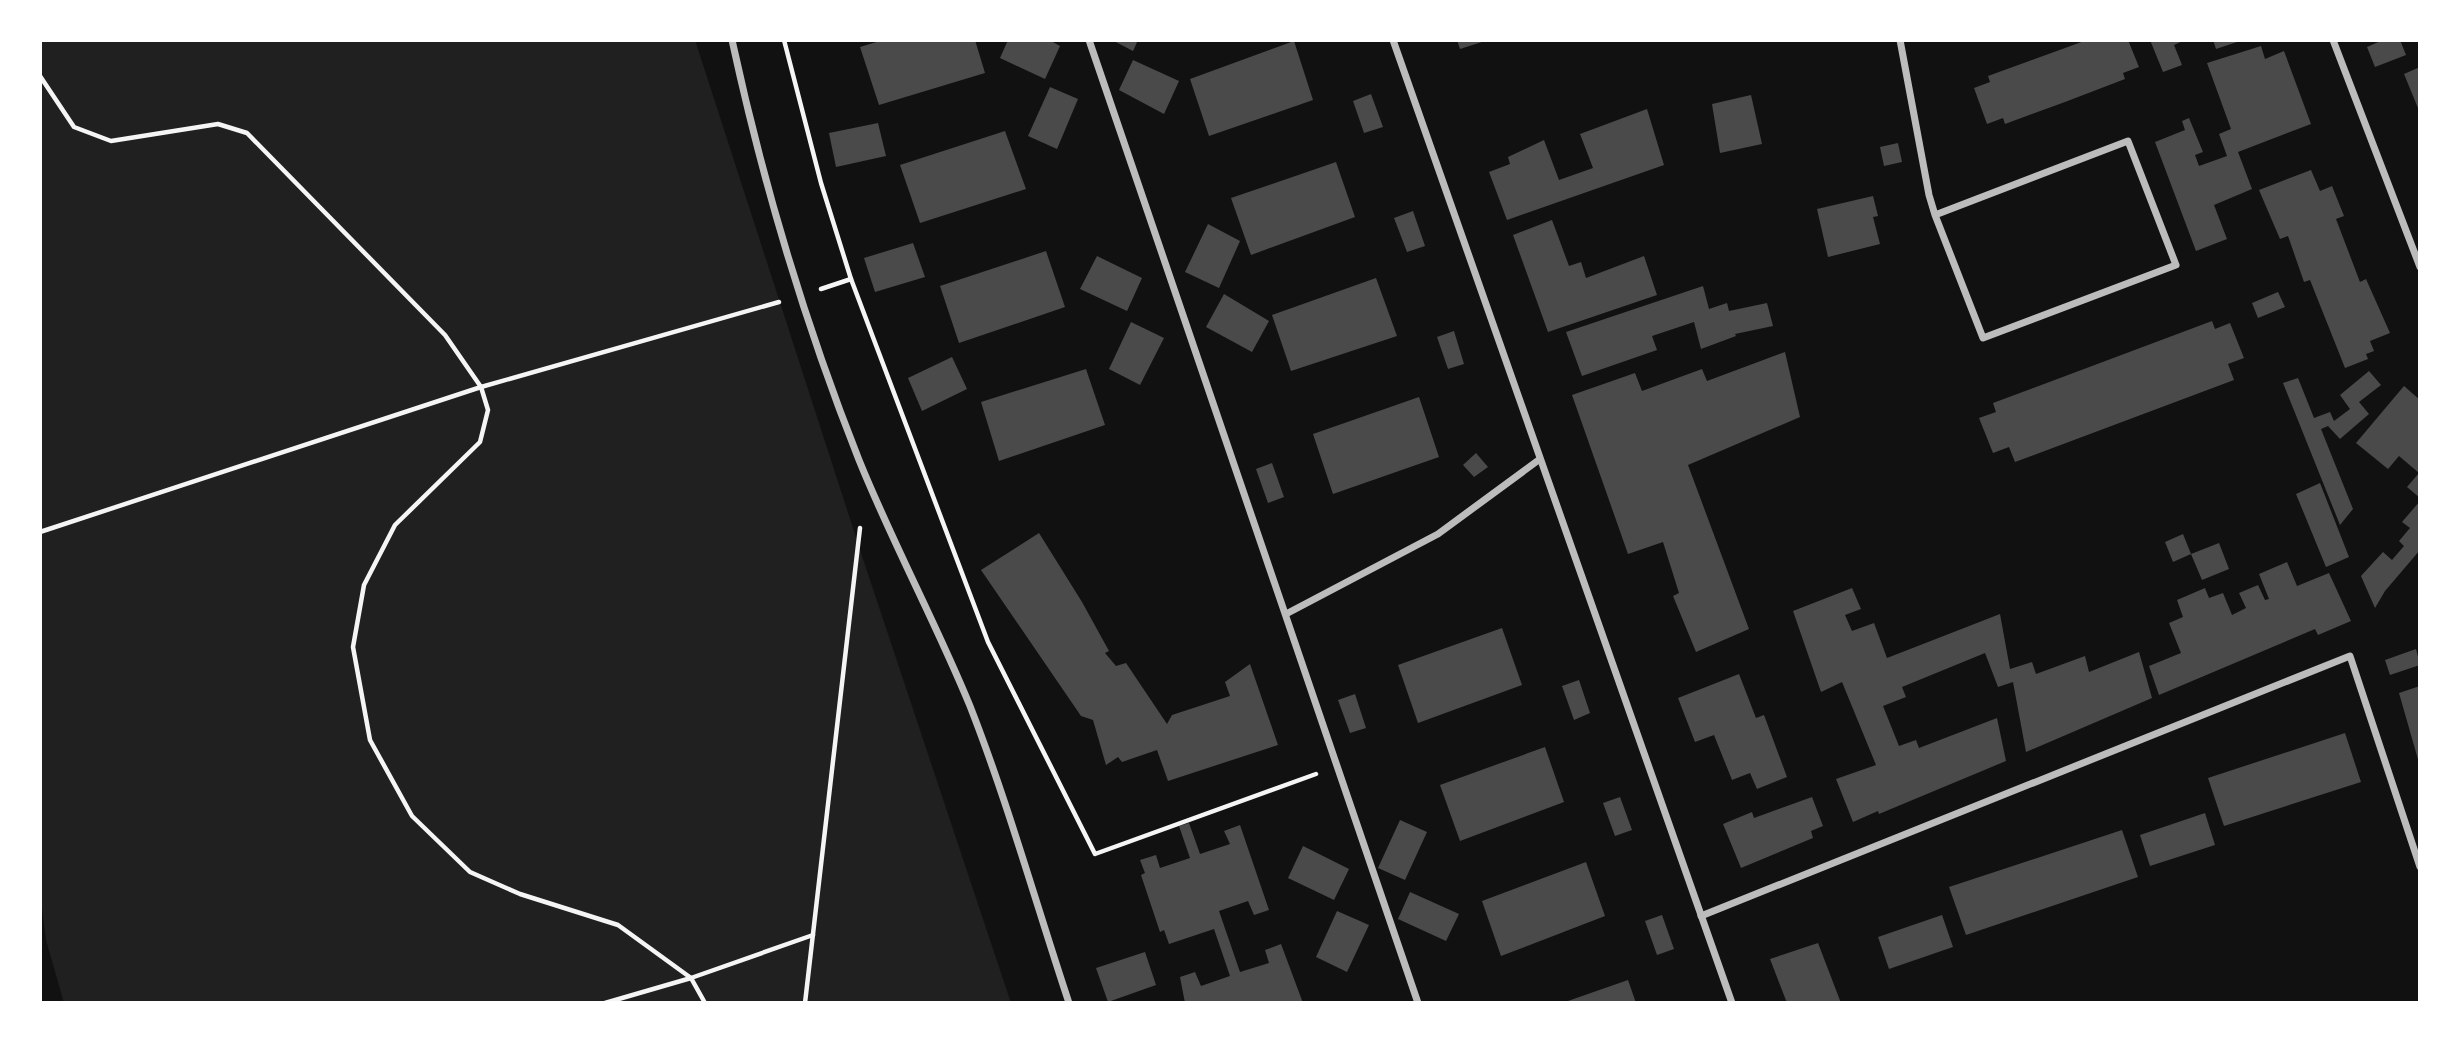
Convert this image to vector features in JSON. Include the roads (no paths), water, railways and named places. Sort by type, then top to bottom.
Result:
[{"type":"street","points":[[732,40],[757,152],[801,295],[859,460],[977,726],[1069,1003]]},
{"type":"street","points":[[1089,40],[1418,1003]]},
{"type":"street","points":[[1393,40],[1732,1003]]},
{"type":"street","points":[[1900,40],[1920,154],[1935,215],[1983,338],[2176,265],[2128,141],[1935,215]]},
{"type":"street","points":[[2333,40],[2420,267]]},
{"type":"street","points":[[1286,614],[1438,534],[1540,459]]},
{"type":"street","points":[[1701,916],[2350,656],[2420,867]]}]
